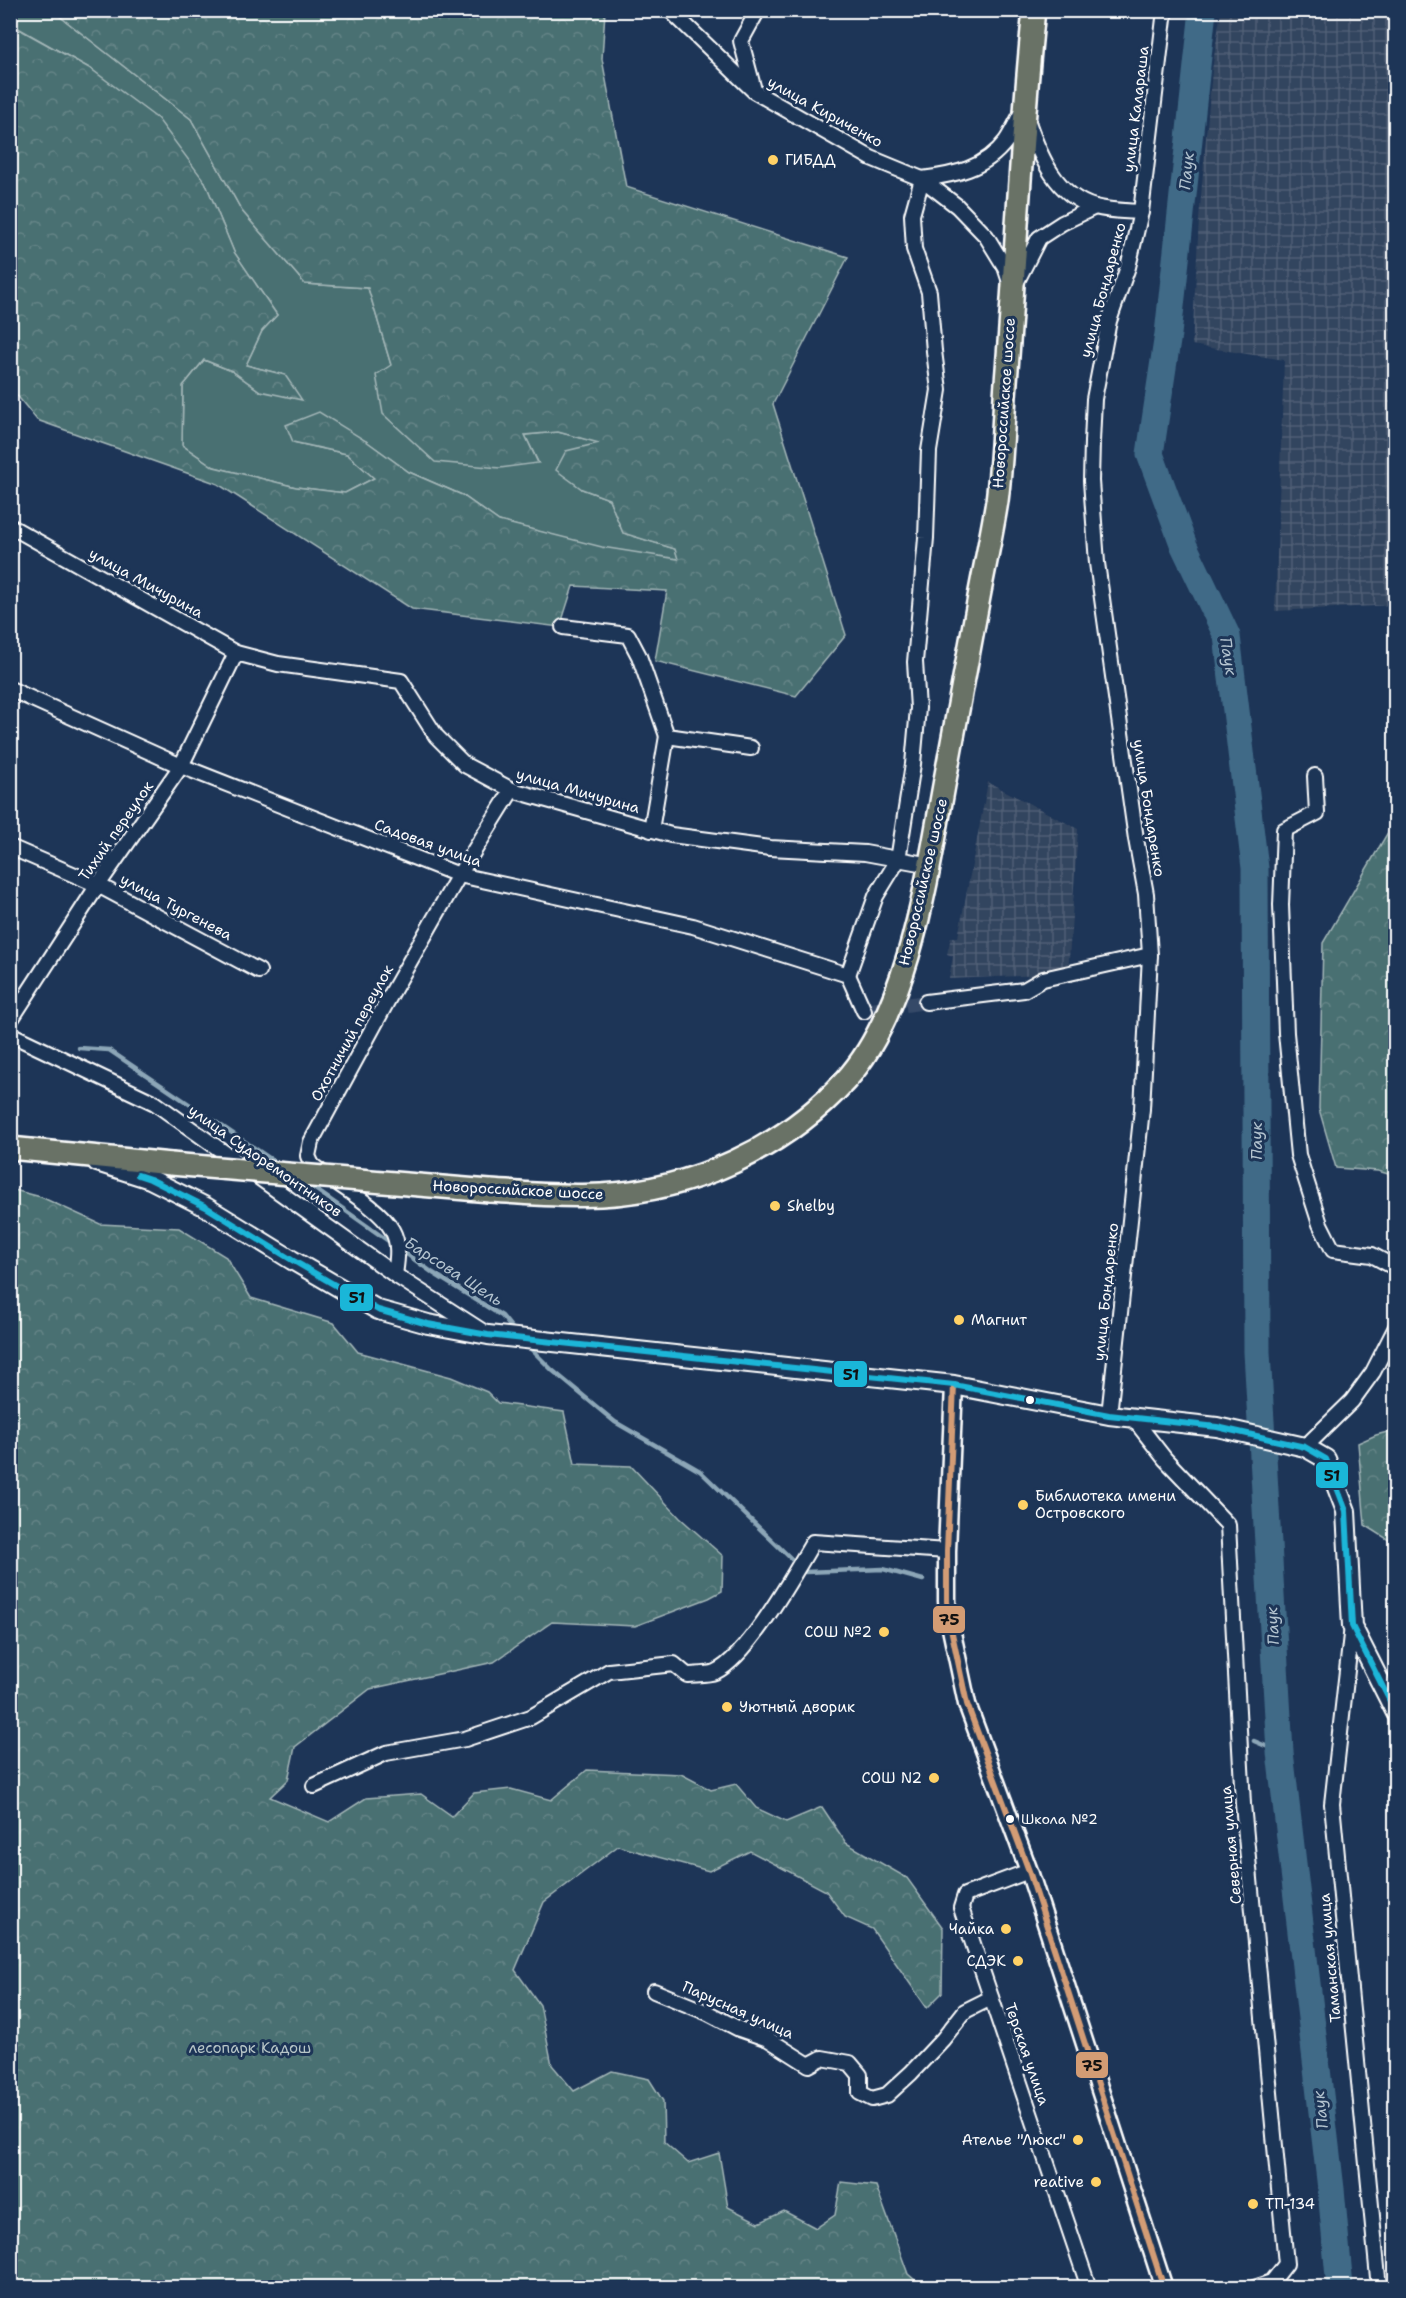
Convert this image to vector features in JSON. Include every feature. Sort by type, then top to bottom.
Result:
[{"type":"highway","name":"Новороссийское шоссе","points":[[10,1148],[490,1191],[600,1195],[657,1189],[716,1170],[761,1148],[802,1122],[847,1079],[874,1041],[890,1006],[909,952],[930,865],[997,501],[1013,290],[1023,110],[1034,10]]},
{"type":"main road","name":"Новороссийское шоссе","points":[[72,1155],[150,1179],[197,1202],[378,1310],[428,1324],[493,1335],[954,1385],[1133,1418],[1217,1427],[1305,1447]]},
{"type":"main road","points":[[1305,1447],[1326,1459],[1346,1511],[1352,1626],[1395,1713]]},
{"type":"street","name":"улица Кириченко","points":[[670,10],[755,92],[871,158],[922,178]]},
{"type":"street","points":[[755,92],[741,41],[758,10]]},
{"type":"street","name":"улица Калараша","points":[[1141,212],[1165,10]]},
{"type":"street","points":[[922,178],[949,176],[979,166],[1005,142],[1023,110]]},
{"type":"street","points":[[1023,110],[1038,151],[1054,178],[1076,199],[1095,207],[1141,212]]},
{"type":"street","points":[[922,178],[957,206],[986,236],[1005,267],[1013,290]]},
{"type":"street","points":[[864,1011],[848,975],[876,896],[898,860],[905,824],[918,708],[915,662],[926,550],[929,451],[939,390],[929,292],[914,249],[912,215],[922,178]]},
{"type":"street","points":[[1013,290],[1039,238],[1062,222],[1095,207]]},
{"type":"street","name":"улица Бондаренко","points":[[1109,1414],[1142,1109],[1150,955],[1146,894],[1097,563],[1090,481],[1094,399],[1098,373],[1109,321],[1128,267],[1141,212]]},
{"type":"street","name":"улица Мичурина","points":[[10,526],[236,653],[278,664],[401,681],[436,736],[465,765],[512,790],[671,835],[770,848],[866,853],[930,865]]},
{"type":"street","points":[[563,627],[628,634],[639,656],[667,736],[651,830]]},
{"type":"street","name":"Тихий переулок","points":[[10,1021],[98,885],[181,766],[236,653]]},
{"type":"street","name":"Садовая улица","points":[[10,689],[181,766],[459,874],[693,926],[848,975]]},
{"type":"street","points":[[667,736],[751,748]]},
{"type":"street","points":[[1315,776],[1317,813],[1284,830],[1281,905],[1286,1033],[1298,1155],[1320,1224],[1333,1250],[1372,1255],[1395,1268]]},
{"type":"street","name":"Охотничий переулок","points":[[395,1275],[398,1254],[393,1230],[381,1215],[312,1165],[308,1156],[311,1142],[459,874],[512,790]]},
{"type":"street","name":"улица Тургенева","points":[[10,847],[98,885],[259,971]]},
{"type":"street","points":[[926,1002],[1024,990],[1043,980],[1150,955]]},
{"type":"street","name":"улица Судоремонтников","points":[[10,1034],[155,1103],[395,1275],[493,1335]]},
{"type":"street","points":[[1305,1447],[1352,1401],[1373,1372],[1395,1327]]},
{"type":"street","points":[[954,1385],[947,1551],[949,1619],[967,1704],[1029,1871],[1164,2288]]},
{"type":"street","name":"Северная улица","points":[[1133,1418],[1165,1459],[1228,1526],[1243,1804],[1286,2264],[1272,2282],[1254,2288]]},
{"type":"street","points":[[314,1786],[386,1753],[465,1739],[531,1716],[609,1671],[674,1664],[687,1675],[715,1672],[741,1651],[785,1589],[813,1542],[947,1551]]},
{"type":"street","name":"Таманская улица","points":[[1352,1626],[1332,1804],[1379,2288]]},
{"type":"street","name":"Терская улица","points":[[1029,1871],[965,1895],[961,1908],[1089,2288]]},
{"type":"street","name":"Парусная улица","points":[[654,1991],[708,2013],[739,2029],[768,2038],[809,2065],[822,2058],[850,2063],[860,2075],[860,2093],[872,2099],[887,2095],[911,2073],[943,2039],[965,2011],[992,1998]]},
{"type":"shaded area","points":[[1221,11],[1395,11],[1395,605],[1275,611],[1284,360],[1192,345],[1199,219],[1212,70]]},
{"type":"shaded area","points":[[988,782],[1078,829],[1068,974],[949,979],[953,956],[947,954],[951,937],[958,937]]},
{"type":"green space","points":[[11,11],[53,11],[191,119],[242,211],[305,284],[368,288],[391,365],[538,462],[525,435],[558,432],[601,443],[582,489],[609,499],[623,533],[675,549],[679,560],[602,548],[499,521],[462,495],[409,472],[366,441],[293,442],[347,454],[374,478],[345,493],[296,487],[214,467],[182,445],[183,386],[204,360],[232,371],[260,391],[285,375],[246,365],[262,331],[277,315],[234,252],[205,182],[91,69],[11,24]]},
{"type":"green space","points":[[53,11],[605,11],[602,59],[626,187],[848,257],[773,404],[846,635],[796,696],[655,661],[667,591],[573,586],[560,627],[412,609],[218,484],[37,420],[11,388],[10,24],[91,69],[158,119],[205,182],[234,252],[277,315],[262,331],[246,365],[285,375],[302,400],[260,391],[232,371],[204,360],[183,386],[182,445],[214,467],[296,487],[345,493],[374,478],[347,454],[293,442],[286,425],[319,412],[366,441],[409,472],[462,495],[499,521],[602,547],[678,559],[675,549],[623,533],[609,499],[582,489],[556,470],[566,451],[599,443],[558,432],[525,435],[538,463],[500,468],[435,462],[383,414],[376,375],[391,365],[368,288],[305,284],[242,211],[191,119]]},
{"type":"green space","points":[[1395,812],[1395,1176],[1378,1171],[1336,1168],[1319,1109],[1323,943],[1394,822]]},
{"type":"green space","name":"лесопарк Кадош","points":[[10,1189],[41,1197],[100,1224],[179,1228],[226,1257],[251,1298],[334,1323],[358,1352],[451,1377],[487,1392],[498,1403],[564,1412],[575,1464],[631,1466],[680,1518],[723,1556],[722,1591],[635,1626],[552,1622],[494,1662],[370,1689],[295,1747],[288,1780],[270,1797],[329,1822],[366,1798],[421,1794],[452,1816],[474,1793],[511,1789],[551,1800],[587,1770],[681,1774],[711,1790],[736,1784],[756,1808],[786,1822],[822,1807],[846,1843],[907,1878],[943,1928],[942,1993],[927,2008],[872,1929],[845,1917],[826,1891],[750,1851],[709,1871],[618,1846],[544,1902],[515,1970],[540,2005],[552,2065],[574,2091],[612,2071],[649,2079],[663,2101],[664,2142],[688,2163],[719,2153],[728,2207],[759,2223],[784,2211],[816,2228],[835,2215],[841,2182],[876,2186],[908,2274],[923,2287],[11,2287]]},
{"type":"green space","points":[[1396,1430],[1395,1544],[1365,1525],[1358,1443]]},
{"type":"waterway","name":"Паук","points":[[1203,10],[1168,334],[1150,454],[1184,546],[1227,636],[1255,868],[1257,1352],[1280,1752],[1331,2189],[1340,2288]]},
{"type":"waterway","name":"Барсова Щель","points":[[79,1048],[109,1050],[278,1164]]},
{"type":"waterway","name":"Барсова Щель","points":[[308,1184],[394,1245]]},
{"type":"waterway","name":"Барсова Щель","points":[[401,1250],[502,1316],[515,1332]]},
{"type":"waterway","name":"Барсова Щель","points":[[527,1345],[552,1370],[615,1422],[700,1471],[805,1572],[883,1569],[923,1580]]},
{"type":"waterway","points":[[1254,1741],[1280,1752]]},
{"type":"tunnel","points":[[864,1011],[926,1002]]},
{"type":"transit line","name":"51","points":[[138,1175],[206,1207],[378,1310],[428,1324],[488,1335],[954,1385],[1109,1415],[1217,1427],[1305,1447],[1326,1459],[1346,1511],[1352,1626],[1396,1713]]},
{"type":"transit line","name":"75","points":[[954,1385],[947,1601],[967,1704],[1029,1871],[1164,2288]]},
{"type":"place","name":"ГИБДД","points":[[773,160]]},
{"type":"place","name":"Shelby","points":[[775,1206]]},
{"type":"place","name":"Магнит","points":[[959,1320]]},
{"type":"place","name":"Библиотека имени Островского","points":[[1023,1505]]},
{"type":"place","name":"СОШ №2","points":[[884,1632]]},
{"type":"place","name":"Уютный дворик","points":[[727,1707]]},
{"type":"place","name":"СОШ N2","points":[[934,1778]]},
{"type":"place","name":"Школа №2","points":[[1010,1819]]},
{"type":"place","name":"Чайка","points":[[1006,1929]]},
{"type":"place","name":"СДЭК","points":[[1018,1961]]},
{"type":"place","name":"Ателье \"Люкс\"","points":[[1078,2140]]},
{"type":"place","name":"reative","points":[[1096,2182]]},
{"type":"place","name":"ТП-134","points":[[1253,2204]]}]
